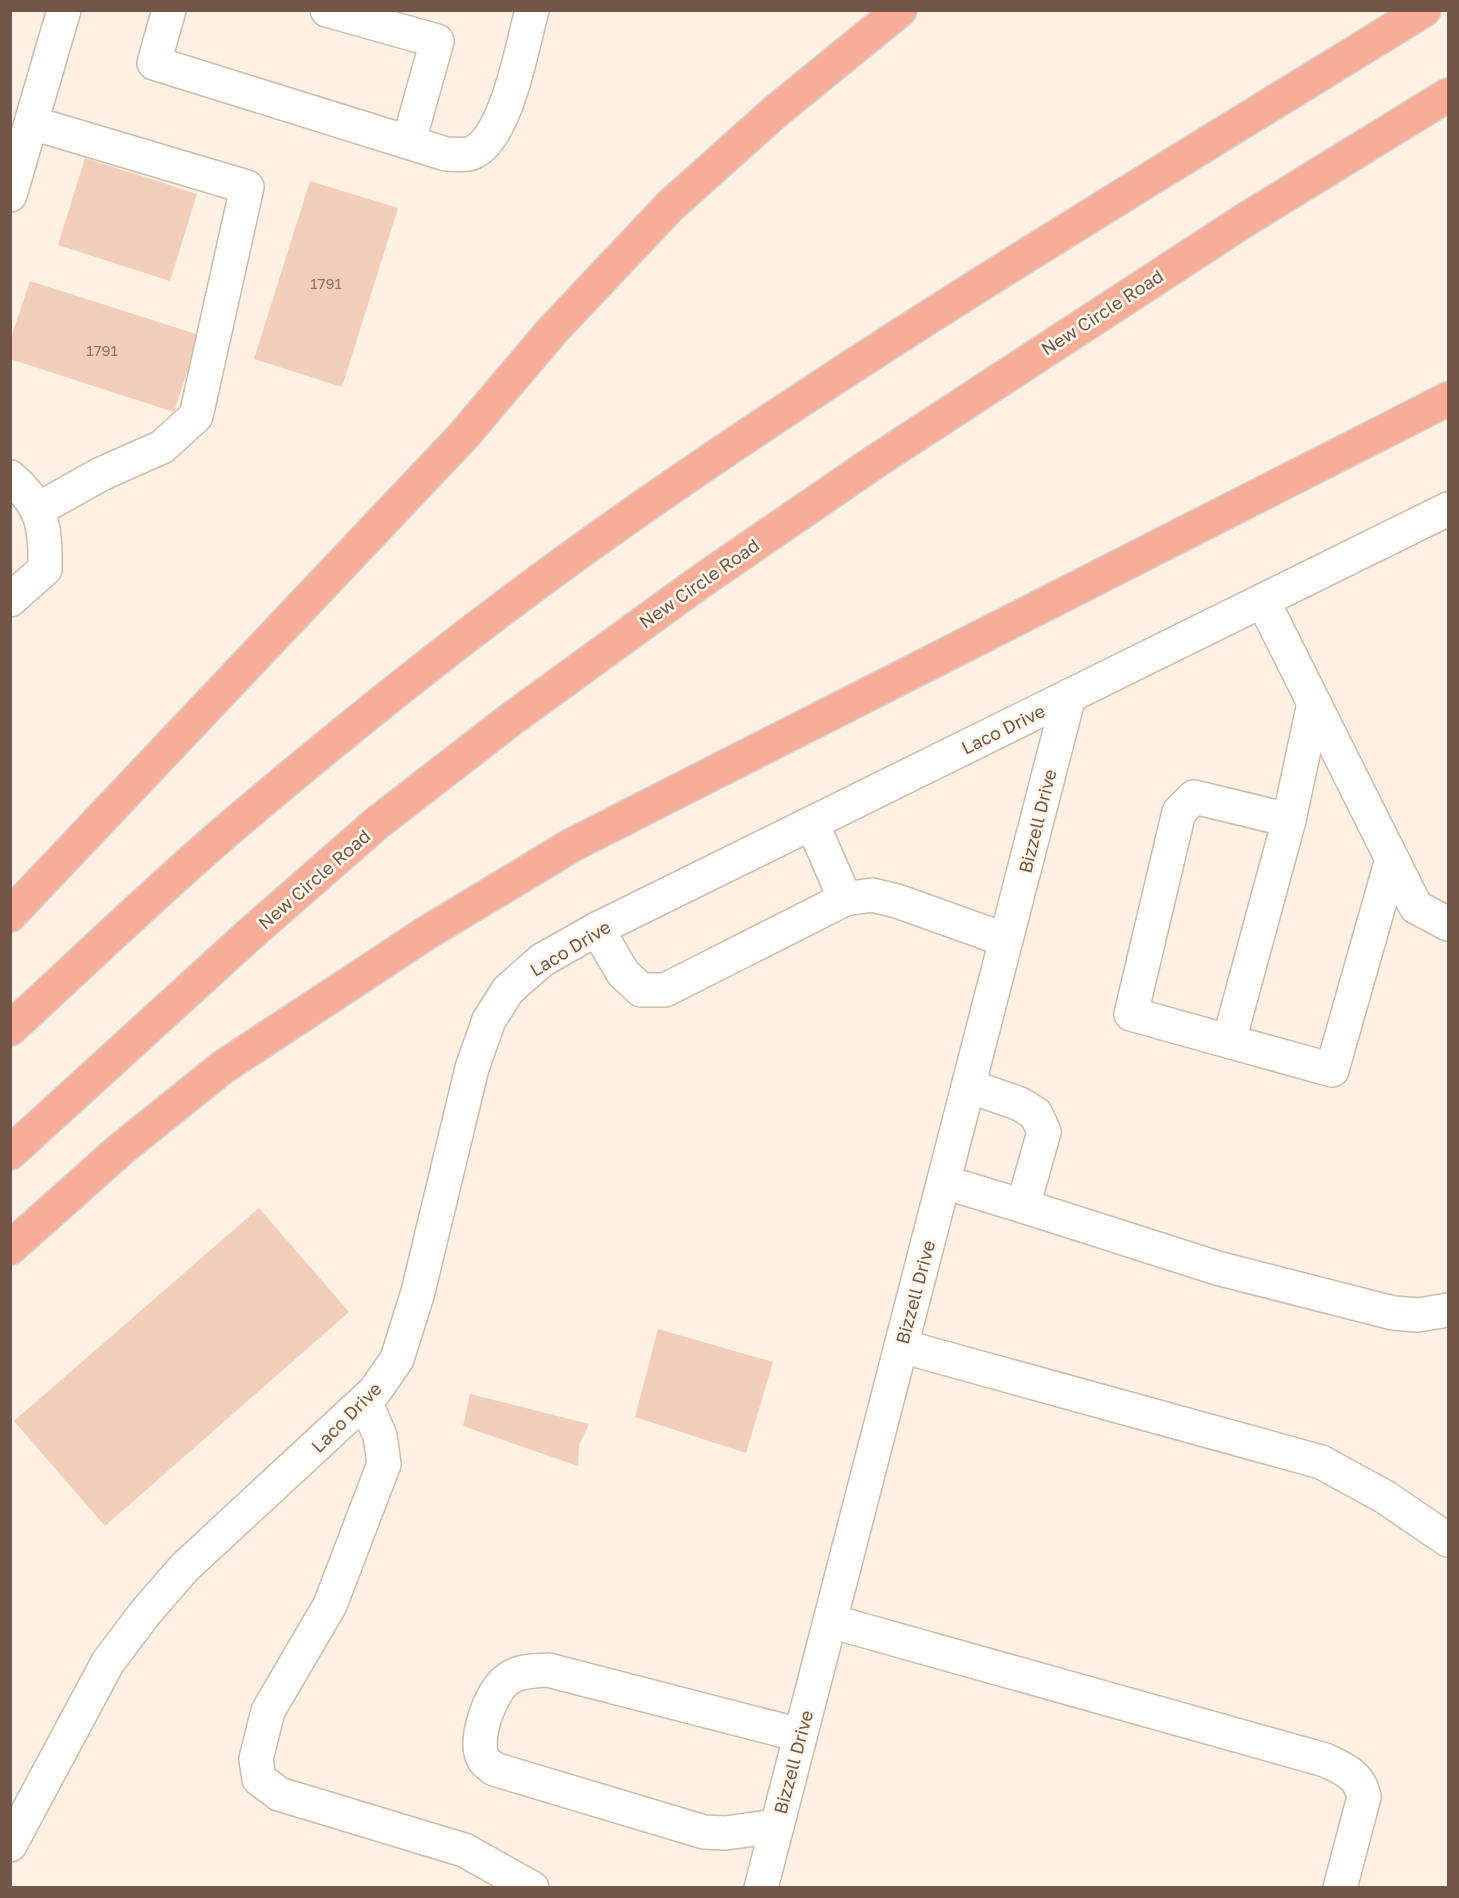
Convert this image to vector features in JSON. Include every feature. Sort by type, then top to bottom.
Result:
[{"type":"highway","points":[[835,64],[865,10]]},
{"type":"highway","points":[[10,915],[464,435],[552,331],[670,206],[775,112],[900,10]]},
{"type":"highway","points":[[10,1029],[222,835],[397,690],[601,536],[755,430],[974,290],[1424,10]]},
{"type":"highway","name":"New Circle Road","points":[[10,1152],[249,935],[377,823],[510,720],[697,584],[886,454],[1245,220],[1449,95]]},
{"type":"highway","points":[[10,1248],[121,1149],[223,1067],[428,932],[572,845],[1449,399]]},
{"type":"street","points":[[10,195],[64,10]]},
{"type":"street","points":[[169,10],[154,63],[446,154],[472,153],[489,141],[500,122],[532,10]]},
{"type":"street","points":[[327,10],[437,41],[410,141]]},
{"type":"street","points":[[32,123],[248,187],[196,416],[162,447],[101,474],[37,510]]},
{"type":"street","points":[[10,477],[33,501],[46,536],[45,569],[10,600]]},
{"type":"street","name":"Laco Drive","points":[[10,1845],[108,1662],[145,1613],[184,1568],[365,1401],[398,1359],[418,1293],[471,1068],[489,1020],[508,990],[542,960],[597,929],[1449,509]]},
{"type":"street","points":[[1263,601],[1416,907],[1449,924]]},
{"type":"street","name":"Bizzell Drive","points":[[761,1887],[1070,696]]},
{"type":"street","points":[[1229,1041],[1289,820],[1314,703]]},
{"type":"street","points":[[1289,820],[1194,797],[1179,812],[1131,1014],[1332,1070],[1392,859]]},
{"type":"street","points":[[812,824],[845,899]]},
{"type":"street","points":[[597,929],[623,974],[641,990],[665,990],[845,899],[872,895],[1006,940]]},
{"type":"street","points":[[969,1086],[1020,1104],[1036,1114],[1044,1132],[1023,1206]]},
{"type":"street","points":[[944,1182],[1217,1268],[1393,1313],[1418,1315],[1449,1310]]},
{"type":"street","points":[[901,1346],[1321,1462],[1385,1497],[1449,1540]]},
{"type":"street","points":[[365,1401],[380,1436],[384,1464],[330,1605],[268,1711],[256,1759],[259,1779],[279,1794],[464,1850],[532,1887]]},
{"type":"street","points":[[830,1621],[1325,1760],[1346,1770],[1361,1783],[1364,1797],[1340,1887]]},
{"type":"street","points":[[777,1826],[725,1833],[704,1832],[494,1769],[483,1759],[479,1734],[492,1702],[507,1679],[520,1673],[548,1670],[800,1735]]},
{"type":"building","points":[[85,158],[197,194],[170,281],[58,245]]},
{"type":"building","points":[[310,181],[398,208],[342,387],[254,359]]},
{"type":"building","points":[[30,281],[199,335],[174,412],[10,359],[10,341]]},
{"type":"building","points":[[259,1208],[349,1312],[105,1526],[14,1421]]},
{"type":"building","points":[[658,1329],[773,1362],[746,1453],[635,1417]]},
{"type":"building","points":[[470,1394],[589,1424],[579,1445],[578,1466],[463,1426]]}]
